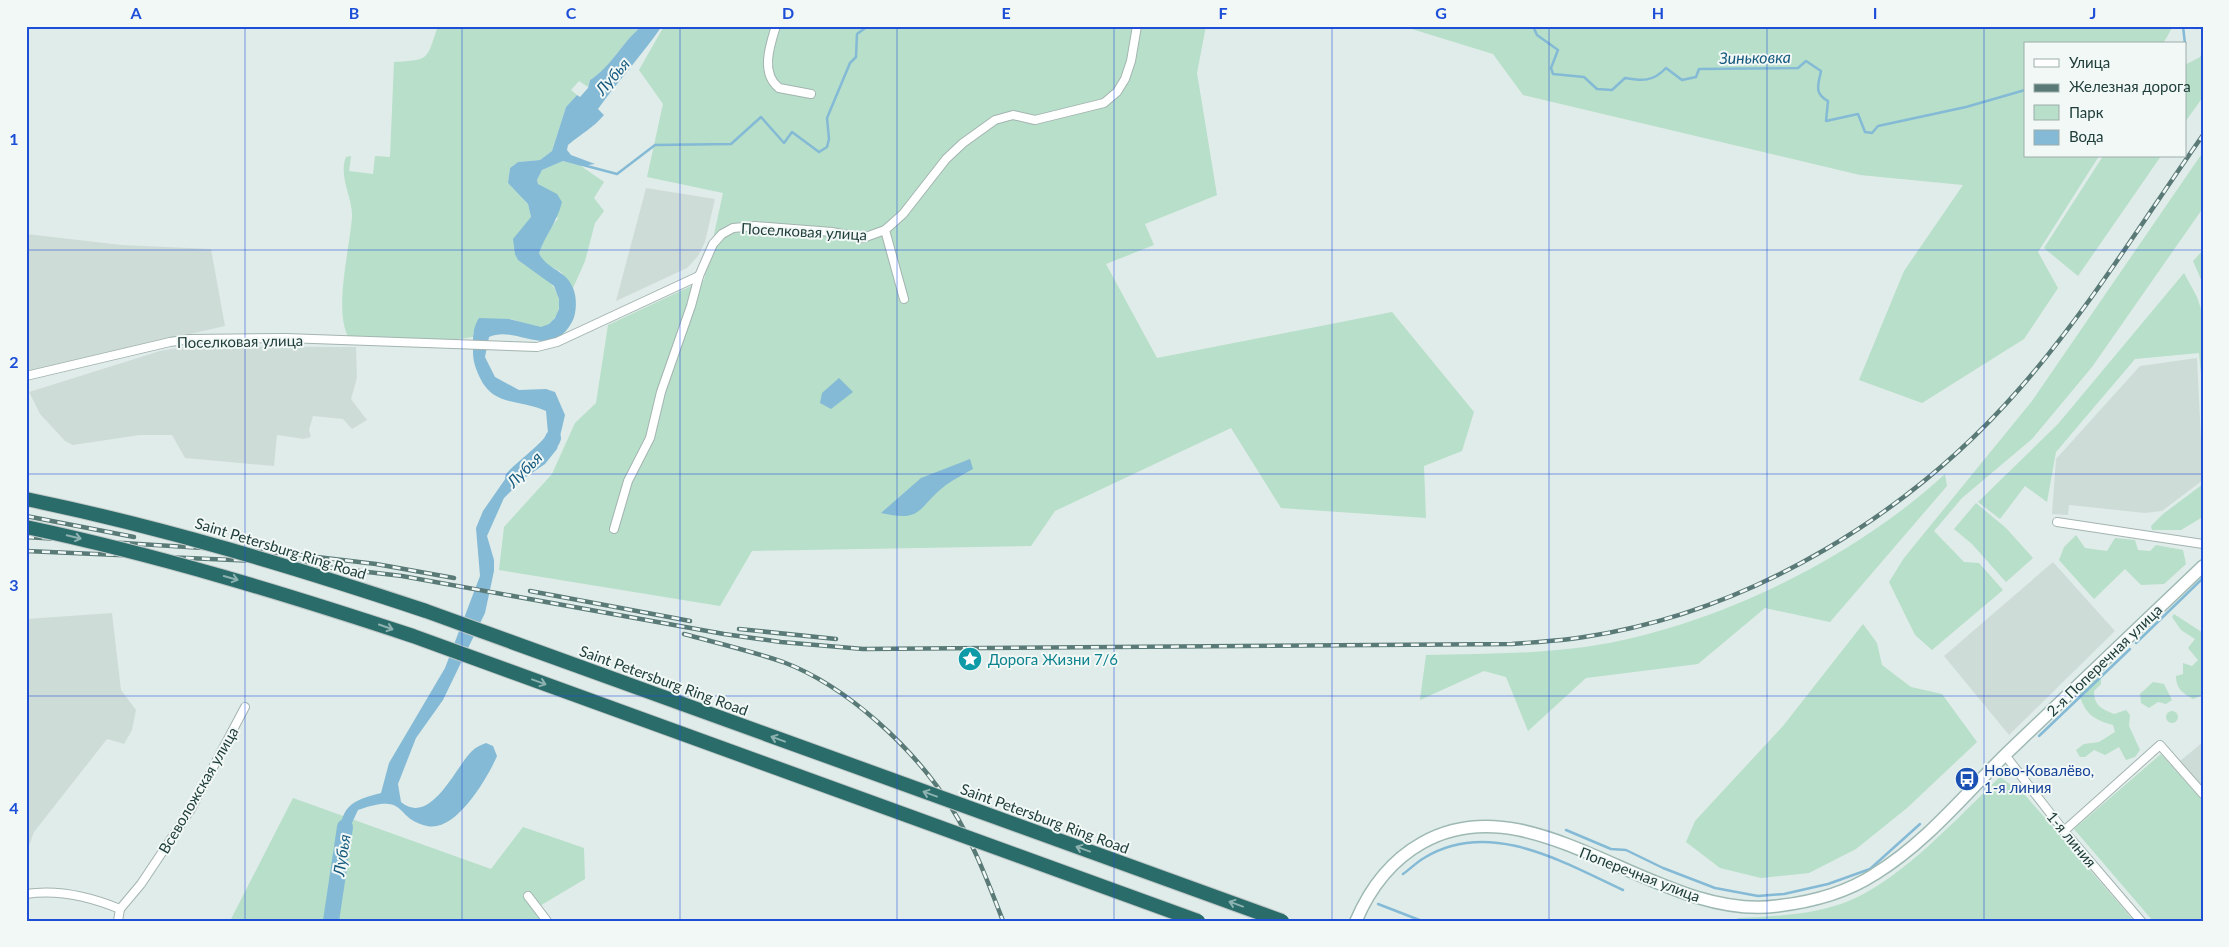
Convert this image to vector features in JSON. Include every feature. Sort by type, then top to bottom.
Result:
[{"type":"highway","name":"Saint Petersburg Ring Road","points":[[26,499],[176,533],[354,587],[1282,921]]},
{"type":"highway","points":[[26,527],[178,564],[291,595],[413,636],[1198,921]]},
{"type":"street","points":[[776,26],[768,53],[770,76],[779,88],[810,94]]},
{"type":"street","points":[[904,299],[885,230],[903,214],[946,159],[963,143],[995,120],[1013,115],[1035,120],[1104,103],[1117,92],[1125,79],[1131,61],[1137,26]]},
{"type":"street","name":"Поселковая улица","points":[[614,529],[628,481],[650,438],[661,392],[692,306],[699,276],[713,244],[722,234],[734,228],[755,226],[832,232],[863,238],[885,230]]},
{"type":"street","name":"Поселковая улица","points":[[26,376],[170,342],[190,340],[285,338],[538,347],[557,342],[699,276]]},
{"type":"street","points":[[2057,522],[2203,544]]},
{"type":"street","name":"2-я Поперечная улица","points":[[2006,755],[2203,566]]},
{"type":"street","name":"Всеволожская улица","points":[[118,921],[120,909],[144,878],[191,809],[244,707]]},
{"type":"street","points":[[2064,831],[2160,745],[2203,794]]},
{"type":"street","name":"1-я линия","points":[[2006,755],[2064,831],[2141,921]]},
{"type":"street","name":"Поперечная улица","points":[[1356,921],[1376,884],[1394,863],[1410,850],[1444,833],[1476,826],[1509,827],[1537,834],[1667,887],[1717,902],[1761,908],[1828,896],[1863,882],[1896,860],[1946,817],[2006,755]]},
{"type":"street","points":[[26,894],[55,892],[91,899],[120,909]]},
{"type":"street","points":[[528,896],[547,921]]},
{"type":"shaded area","points":[[646,188],[715,199],[705,242],[698,256],[687,268],[616,301]]},
{"type":"shaded area","points":[[26,234],[122,245],[211,249],[225,326],[26,372]]},
{"type":"shaded area","points":[[188,346],[356,347],[357,378],[351,399],[367,420],[352,429],[343,419],[313,416],[309,430],[311,437],[304,439],[277,435],[274,466],[185,458],[172,435],[140,435],[73,445],[65,441],[40,414],[29,392],[160,351]]},
{"type":"shaded area","points":[[2197,358],[2203,480],[2162,511],[2145,513],[2069,505],[2068,515],[2052,514],[2056,459],[2140,366]]},
{"type":"shaded area","points":[[2053,562],[2115,631],[2009,735],[1944,656]]},
{"type":"shaded area","points":[[112,613],[121,690],[136,710],[132,730],[124,744],[107,739],[34,832],[26,854],[26,619]]},
{"type":"shaded area","points":[[2203,742],[2203,789],[2179,762]]},
{"type":"green space","points":[[438,26],[642,26],[628,39],[604,68],[590,80],[588,87],[579,81],[571,90],[577,95],[566,107],[552,151],[540,160],[518,162],[510,168],[508,183],[528,204],[531,217],[524,228],[518,260],[542,275],[555,288],[559,305],[553,320],[549,324],[538,328],[506,319],[473,332],[473,337],[459,339],[453,343],[349,338],[344,327],[342,296],[352,210],[345,179],[344,164],[346,157],[351,156],[349,171],[373,174],[375,156],[390,157],[394,62],[421,59],[425,56],[429,52]]},
{"type":"green space","points":[[664,26],[1206,26],[1197,73],[1217,195],[1145,224],[1154,245],[1106,264],[1157,358],[1392,312],[1474,412],[1462,451],[1424,466],[1426,518],[1281,508],[1231,428],[1055,511],[1031,546],[752,551],[720,606],[499,570],[504,527],[552,474],[575,423],[596,403],[608,325],[704,280],[723,193],[647,177],[663,104],[639,70]]},
{"type":"green space","points":[[1402,26],[2173,26],[2164,42],[2024,42],[2024,158],[2098,158],[2038,252],[2058,288],[2024,339],[1922,403],[1859,380],[1904,271],[1963,185],[1860,175],[1523,95],[1493,54]]},
{"type":"green space","points":[[2203,50],[2203,97],[2186,121],[2186,64],[2200,57]]},
{"type":"green space","points":[[2203,152],[2203,208],[2092,367],[2032,439],[1962,498],[1934,531],[1964,562],[1979,563],[2003,590],[1932,650],[1915,635],[1889,582],[1904,558],[2032,401]]},
{"type":"green space","points":[[2102,158],[2160,158],[2078,276],[2044,248]]},
{"type":"green space","points":[[563,161],[581,166],[604,182],[594,198],[604,211],[595,223],[585,261],[573,288],[561,272],[543,262],[539,253],[550,230],[558,219],[545,189],[538,184],[537,180],[542,170]]},
{"type":"green space","points":[[2203,250],[2203,284],[2193,261]]},
{"type":"green space","points":[[2184,273],[2197,297],[2203,315],[2203,395],[2199,353],[2135,359],[2056,452],[2047,502],[2025,486],[2000,519],[1978,502],[2058,424]]},
{"type":"green space","points":[[1945,474],[1947,486],[1830,622],[1765,608],[1698,664],[1586,678],[1528,731],[1506,677],[1484,671],[1420,700],[1426,655],[1486,654],[1585,647],[1633,638],[1681,624],[1729,607],[1777,586],[1823,562],[1867,535],[1908,505]]},
{"type":"green space","points":[[2203,484],[2201,518],[2181,530],[2152,530],[2151,526],[2163,514]]},
{"type":"green space","points":[[1976,503],[2006,528],[2033,558],[2006,582],[1972,544],[1954,529]]},
{"type":"green space","points":[[2076,535],[2085,548],[2107,551],[2115,538],[2135,540],[2138,550],[2150,551],[2156,545],[2183,550],[2186,564],[2164,584],[2141,585],[2125,569],[2094,599],[2059,560],[2064,547]]},
{"type":"green space","points":[[2174,614],[2203,633],[2203,695],[2193,699],[2181,690],[2177,684],[2176,676],[2183,674],[2183,663],[2192,666],[2198,660],[2188,648],[2195,639],[2181,630],[2172,617]]},
{"type":"green space","points":[[1863,624],[1877,643],[1882,665],[1911,687],[1942,694],[1977,742],[1907,808],[1856,849],[1809,873],[1761,878],[1720,868],[1686,842],[1695,821],[1783,726]]},
{"type":"green space","points":[[2097,677],[2101,679],[2101,684],[2094,691],[2097,704],[2114,714],[2126,710],[2130,715],[2129,726],[2140,750],[2135,757],[2126,760],[2119,747],[2105,755],[2094,750],[2085,757],[2080,757],[2076,750],[2084,744],[2099,742],[2115,732],[2113,725],[2091,715],[2081,701],[2079,694]]},
{"type":"green space","points":[[2153,682],[2164,684],[2172,700],[2166,704],[2158,702],[2149,708],[2141,703],[2140,694]]},
{"type":"green space","points":[[2170,711],[2174,711],[2178,717],[2174,723],[2170,723],[2166,719],[2166,715]]},
{"type":"green space","points":[[2161,754],[2203,801],[2203,921],[2153,921],[2074,829]]},
{"type":"green space","points":[[2000,777],[2025,795],[2134,921],[1731,921],[1739,918],[1796,914],[1824,909],[1851,900],[1871,890],[1930,845]]},
{"type":"green space","points":[[293,798],[491,869],[523,827],[584,848],[585,879],[533,910],[541,921],[230,921]]},
{"type":"water","points":[[642,26],[662,26],[598,109],[604,115],[568,145],[567,150],[571,155],[595,164],[581,166],[563,161],[542,170],[537,180],[538,184],[557,194],[562,202],[539,253],[546,263],[570,282],[576,300],[574,318],[563,334],[554,339],[532,340],[499,334],[489,337],[485,357],[495,377],[519,390],[546,389],[555,392],[565,415],[557,449],[545,464],[523,479],[504,498],[487,536],[494,560],[494,571],[485,613],[443,700],[416,738],[398,784],[401,802],[412,808],[422,807],[432,801],[442,792],[472,751],[480,745],[486,743],[493,746],[497,756],[479,789],[460,812],[449,821],[438,826],[427,826],[409,818],[393,805],[374,805],[358,810],[351,825],[346,848],[338,848],[341,825],[346,810],[359,800],[381,793],[389,763],[445,668],[480,576],[476,528],[483,511],[508,475],[538,456],[546,443],[548,433],[546,411],[508,401],[493,394],[480,378],[473,352],[473,334],[479,318],[509,319],[541,327],[549,324],[555,318],[559,309],[559,299],[554,286],[518,260],[515,254],[513,239],[531,217],[528,204],[508,183],[510,168],[518,162],[540,160],[552,151],[566,107],[577,95],[580,97],[588,88],[590,80],[604,68],[628,39]]},
{"type":"water","points":[[839,378],[853,392],[831,409],[820,403],[822,393]]},
{"type":"water","points":[[970,459],[973,469],[946,485],[919,511],[905,516],[881,513],[921,478]]},
{"type":"waterway","name":"Зиньковка","points":[[583,165],[617,174],[655,145],[731,144],[761,117],[784,143],[792,132],[819,152],[827,147],[829,139],[827,118],[850,63],[856,57],[857,34],[868,26]]},
{"type":"waterway","name":"Зиньковка","points":[[1533,26],[1537,35],[1558,50],[1551,68],[1553,74],[1584,77],[1597,89],[1612,90],[1625,78],[1637,80],[1652,78],[1666,68],[1682,80],[1696,77],[1699,69],[1798,68],[1806,61],[1821,71],[1818,89],[1821,95],[1828,101],[1826,121],[1858,114],[1865,132],[1872,133],[1878,126],[1966,107],[2024,90]]},
{"type":"waterway","name":"Зиньковка","points":[[2183,26],[2185,42]]},
{"type":"waterway","name":"Зиньковка","points":[[2195,26],[2197,28],[2198,26]]},
{"type":"waterway","name":"Лубья","points":[[513,478],[547,447],[553,438]]},
{"type":"waterway","points":[[2136,643],[2203,578]]},
{"type":"waterway","points":[[2039,736],[2130,649]]},
{"type":"waterway","points":[[1566,830],[1611,849],[1626,850],[1663,868],[1715,888],[1758,896],[1784,894],[1828,884],[1870,869],[1920,824]]},
{"type":"waterway","name":"Лубья","points":[[331,921],[345,827]]},
{"type":"waterway","points":[[1403,874],[1424,858],[1449,847],[1474,842],[1500,843],[1525,848],[1551,857],[1623,890]]},
{"type":"waterway","points":[[1378,904],[1422,921]]},
{"type":"railway","points":[[26,551],[282,562],[402,576],[724,634],[781,642],[863,649],[1512,644],[1584,637],[1646,624],[1707,605],[1767,580],[1824,550],[1878,515],[1930,476],[1977,433],[2021,387],[2046,357],[2093,295],[2203,135]]},
{"type":"railway","points":[[26,516],[134,537]]},
{"type":"railway","points":[[26,537],[283,553],[376,564],[454,578]]},
{"type":"railway","points":[[530,591],[690,621]]},
{"type":"railway","points":[[739,629],[836,639]]},
{"type":"railway","points":[[684,634],[783,662],[831,687],[855,703],[878,722],[919,763],[951,807],[973,848],[1003,921]]},
{"type":"place","name":"Дорога Жизни 7/6","points":[[970,659]]},
{"type":"place","name":"Ново-Ковалёво, 1-я линия","points":[[1967,779]]}]
